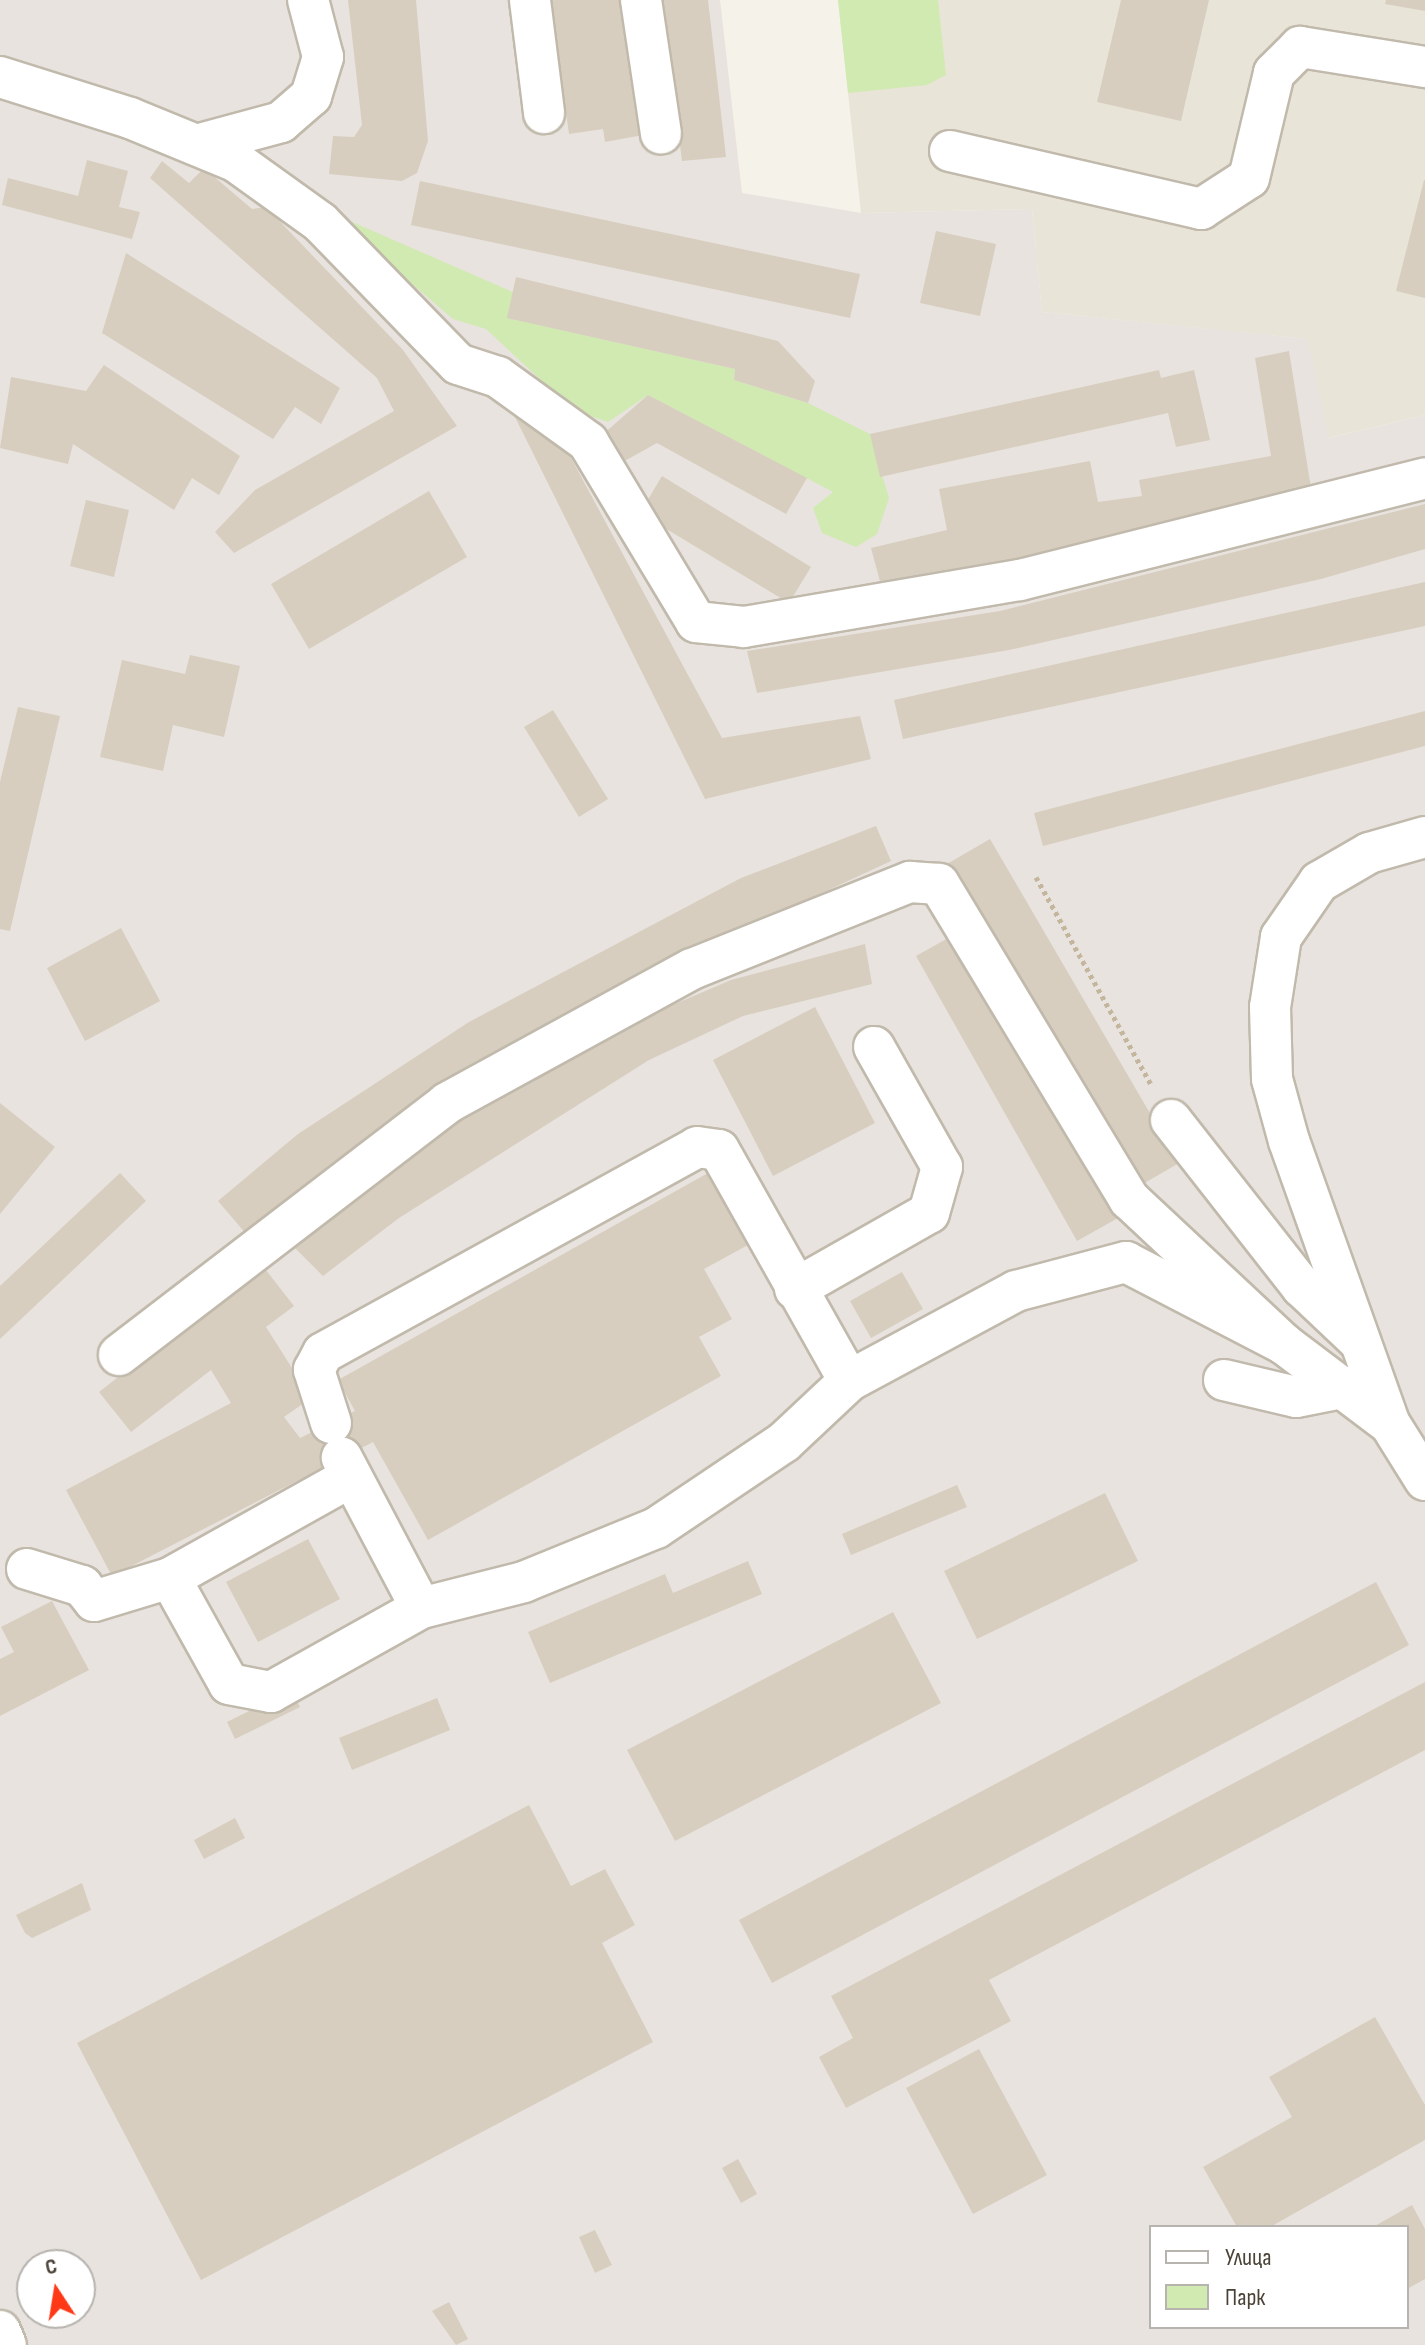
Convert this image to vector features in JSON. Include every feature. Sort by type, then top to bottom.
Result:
[{"type":"lane","points":[[196,145],[281,122],[311,96],[323,57],[308,0]]},
{"type":"lane","points":[[530,0],[544,113]]},
{"type":"lane","points":[[641,0],[661,134]]},
{"type":"lane","points":[[950,151],[1201,209],[1249,178],[1274,73],[1300,47],[1425,67]]},
{"type":"lane","points":[[0,77],[235,161],[320,222],[458,364],[498,377],[588,442],[696,622],[744,627],[1020,580],[1425,478]]},
{"type":"lane","points":[[1425,837],[1369,853],[1319,882],[1281,937],[1270,1007],[1272,1079],[1289,1141],[1390,1424],[1425,1480]]},
{"type":"lane","points":[[119,1355],[447,1103],[692,969],[910,882],[939,884],[1129,1199],[1284,1344]]},
{"type":"lane","points":[[795,1289],[929,1213],[942,1167],[874,1047]]},
{"type":"lane","points":[[1171,1120],[1302,1287],[1360,1342]]},
{"type":"lane","points":[[421,1608],[341,1453],[314,1370],[323,1353],[697,1147],[719,1150],[849,1381]]},
{"type":"lane","points":[[170,1578],[229,1684],[271,1692],[421,1608],[524,1582],[656,1528],[784,1442],[849,1381],[1016,1291],[1126,1262],[1284,1344],[1348,1387],[1390,1424]]},
{"type":"lane","points":[[1224,1380],[1296,1397],[1348,1387]]},
{"type":"lane","points":[[27,1569],[82,1586],[94,1601],[170,1578],[341,1453]]},
{"type":"lane","points":[[0,2331],[6,2345]]},
{"type":"path","points":[[1036,877],[1171,1120]]},
{"type":"shaded area","points":[[0,0],[720,0],[742,193],[861,213],[1032,209],[1042,312],[1308,339],[1329,438],[1425,415],[1425,2345],[0,2345]]},
{"type":"shaded area","points":[[838,0],[1425,0],[1425,415],[1328,438],[1307,339],[1042,312],[1032,209],[861,213]]},
{"type":"green space","points":[[838,0],[938,0],[946,75],[927,85],[848,93]]},
{"type":"green space","points":[[327,211],[513,292],[508,318],[735,369],[734,380],[808,403],[870,434],[889,498],[877,534],[856,547],[822,533],[813,508],[833,492],[648,395],[608,422],[573,410],[486,329],[453,319]]},
{"type":"building","points":[[348,0],[416,0],[428,141],[417,173],[402,181],[329,174],[333,136],[354,137],[362,125]]},
{"type":"building","points":[[550,0],[623,0],[643,135],[605,142],[603,129],[569,134]]},
{"type":"building","points":[[662,0],[708,0],[726,157],[682,161]]},
{"type":"building","points":[[1121,0],[1209,0],[1181,121],[1097,102]]},
{"type":"building","points":[[1386,0],[1425,0],[1425,11],[1385,4]]},
{"type":"building","points":[[87,160],[128,171],[119,207],[140,212],[132,239],[2,205],[8,178],[78,196]]},
{"type":"building","points":[[162,161],[189,183],[204,168],[252,209],[266,207],[403,350],[457,426],[234,553],[215,532],[255,490],[394,411],[377,378],[150,178]]},
{"type":"building","points":[[1425,180],[1425,298],[1396,291]]},
{"type":"building","points":[[420,181],[860,274],[850,318],[411,225]]},
{"type":"building","points":[[936,231],[996,244],[980,316],[920,303]]},
{"type":"building","points":[[126,253],[340,388],[321,424],[295,407],[273,439],[102,333]]},
{"type":"building","points":[[516,277],[778,341],[815,381],[808,403],[734,380],[735,369],[507,318]]},
{"type":"building","points":[[1289,351],[1311,488],[1138,535],[881,585],[871,548],[947,530],[939,489],[1090,461],[1098,502],[1142,496],[1139,480],[1271,456],[1255,358]]},
{"type":"building","points":[[104,365],[240,456],[219,495],[192,478],[174,510],[73,444],[68,464],[0,448],[11,377],[86,391]]},
{"type":"building","points":[[1159,370],[1161,378],[1194,370],[1210,440],[1176,447],[1168,413],[880,477],[870,434]]},
{"type":"building","points":[[648,395],[807,478],[786,514],[657,443],[621,463],[602,435]]},
{"type":"building","points":[[526,410],[558,434],[722,738],[860,716],[871,759],[705,799],[514,415]]},
{"type":"building","points":[[662,476],[811,567],[789,603],[640,513]]},
{"type":"building","points":[[429,491],[467,557],[309,649],[271,584]]},
{"type":"building","points":[[86,500],[129,510],[114,577],[70,566]]},
{"type":"building","points":[[1425,504],[1425,549],[1321,579],[1009,650],[757,693],[747,651],[1000,611]]},
{"type":"building","points":[[1425,582],[1425,626],[903,739],[894,700]]},
{"type":"building","points":[[190,655],[240,666],[224,737],[173,725],[163,771],[100,757],[122,660],[185,674]]},
{"type":"building","points":[[18,707],[60,716],[10,931],[0,929],[0,782]]},
{"type":"building","points":[[553,710],[608,799],[579,817],[524,727]]},
{"type":"building","points":[[1425,711],[1425,746],[1043,846],[1034,813]]},
{"type":"building","points":[[876,826],[891,861],[621,986],[407,1112],[247,1235],[218,1201],[298,1134],[469,1022],[741,878]]},
{"type":"building","points":[[990,839],[1179,1163],[1136,1188],[947,864]]},
{"type":"building","points":[[121,928],[160,1001],[85,1041],[47,968]]},
{"type":"building","points":[[957,933],[1118,1218],[1077,1241],[916,956]]},
{"type":"building","points":[[865,944],[872,984],[743,1016],[649,1060],[399,1218],[323,1276],[288,1241],[491,1099],[635,1021],[731,980]]},
{"type":"building","points":[[815,1007],[875,1123],[773,1176],[713,1060]]},
{"type":"building","points":[[0,1103],[55,1147],[0,1214]]},
{"type":"building","points":[[120,1173],[146,1201],[0,1339],[0,1286]]},
{"type":"building","points":[[708,1173],[748,1245],[704,1269],[732,1319],[699,1337],[721,1376],[428,1540],[373,1442],[112,1576],[66,1490],[231,1403],[211,1370],[131,1432],[99,1392],[262,1265],[294,1306],[266,1327],[311,1398],[284,1417],[300,1438],[355,1411],[338,1380]]},
{"type":"building","points":[[902,1272],[923,1309],[871,1338],[850,1301]]},
{"type":"building","points":[[957,1485],[967,1507],[851,1555],[842,1534]]},
{"type":"building","points":[[1105,1493],[1138,1561],[977,1639],[944,1571]]},
{"type":"building","points":[[308,1539],[340,1599],[258,1642],[226,1582]]},
{"type":"building","points":[[748,1561],[762,1594],[550,1683],[528,1632],[665,1574],[673,1593]]},
{"type":"building","points":[[1376,1582],[1409,1645],[772,1983],[739,1920]]},
{"type":"building","points":[[52,1601],[89,1670],[0,1716],[0,1659],[14,1652],[1,1627]]},
{"type":"building","points":[[893,1612],[941,1703],[675,1841],[627,1750]]},
{"type":"building","points":[[1425,1682],[1425,1750],[989,1980],[1011,2021],[846,2108],[819,2057],[853,2038],[831,1996]]},
{"type":"building","points":[[291,1690],[300,1707],[235,1739],[227,1722]]},
{"type":"building","points":[[437,1698],[450,1730],[352,1770],[339,1738]]},
{"type":"building","points":[[529,1805],[571,1886],[605,1869],[635,1925],[602,1943],[653,2042],[201,2280],[77,2043]]},
{"type":"building","points":[[235,1818],[245,1838],[204,1859],[194,1840]]},
{"type":"building","points":[[82,1883],[91,1910],[32,1938],[25,1933],[16,1915]]},
{"type":"building","points":[[1375,2017],[1425,2105],[1425,2140],[1274,2225],[1236,2225],[1203,2167],[1292,2117],[1269,2077]]},
{"type":"building","points":[[979,2049],[1047,2175],[973,2214],[906,2088]]},
{"type":"building","points":[[738,2159],[757,2194],[741,2203],[722,2168]]},
{"type":"building","points":[[1412,2205],[1425,2229],[1425,2279],[1409,2288],[1409,2225],[1377,2225]]},
{"type":"building","points":[[595,2230],[612,2265],[595,2273],[579,2237]]},
{"type":"building","points":[[449,2302],[468,2339],[456,2345],[432,2311]]}]
